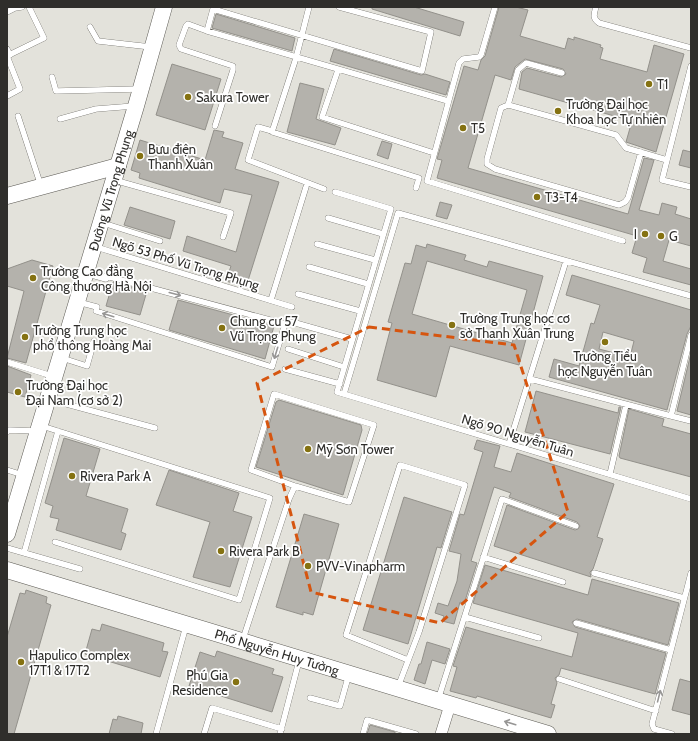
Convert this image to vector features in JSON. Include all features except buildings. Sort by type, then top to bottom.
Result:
[{"type":"street","name":"Đường Vũ Trọng Phụng","points":[[7,534],[136,106],[164,7]]},
{"type":"street","points":[[7,196],[41,186],[116,173]]},
{"type":"street","name":"Phố Nguyễn Huy Tưởng","points":[[7,570],[548,734]]},
{"type":"street","points":[[441,734],[444,703]]},
{"type":"lane","points":[[7,12],[15,8],[22,7]]},
{"type":"lane","points":[[7,96],[20,89],[8,56],[8,52],[44,38],[30,7]]},
{"type":"lane","points":[[272,131],[296,58],[309,7]]},
{"type":"lane","points":[[207,32],[213,9],[422,70],[431,32],[339,7]]},
{"type":"lane","points":[[495,7],[481,55],[479,57],[463,59],[459,63],[427,181],[624,241]]},
{"type":"lane","points":[[596,7],[594,15],[595,20],[599,23],[691,48]]},
{"type":"lane","points":[[215,126],[233,66],[181,49],[179,45],[188,24],[207,32],[448,101]]},
{"type":"lane","points":[[90,27],[98,41],[153,48]]},
{"type":"lane","points":[[508,105],[518,70],[521,65],[526,63],[562,74]]},
{"type":"lane","points":[[691,69],[662,180],[691,187]]},
{"type":"lane","points":[[338,70],[322,117],[434,153]]},
{"type":"lane","points":[[52,77],[56,91],[141,89]]},
{"type":"lane","points":[[641,152],[628,198],[619,205],[495,169],[487,164],[487,159],[501,108],[508,105],[609,132],[616,135],[626,148],[641,152],[667,160]]},
{"type":"lane","points":[[60,119],[96,109],[136,106]]},
{"type":"lane","points":[[18,116],[41,186]]},
{"type":"lane","points":[[324,189],[248,160],[258,127],[419,178],[416,188]]},
{"type":"lane","points":[[116,173],[231,213],[224,237]]},
{"type":"lane","name":"Ngõ 53 Phố Vũ Trọng Phụng","points":[[271,300],[306,187]]},
{"type":"lane","points":[[285,369],[340,384],[391,209],[335,192]]},
{"type":"lane","points":[[344,394],[398,213],[691,296]]},
{"type":"lane","points":[[328,218],[383,234]]},
{"type":"lane","points":[[101,222],[160,241]]},
{"type":"lane","points":[[317,244],[375,260]]},
{"type":"lane","name":"Ngõ 53 Phố Vũ Trọng Phụng","points":[[94,246],[292,307]]},
{"type":"lane","points":[[509,444],[566,261]]},
{"type":"lane","points":[[309,268],[368,284]]},
{"type":"lane","points":[[77,302],[97,308],[96,311],[272,367],[285,324],[106,276],[106,279],[86,273]]},
{"type":"lane","points":[[298,294],[360,312]]},
{"type":"lane","points":[[292,322],[352,339]]},
{"type":"lane","points":[[671,416],[691,335]]},
{"type":"lane","points":[[60,358],[86,366],[94,341]]},
{"type":"lane","points":[[288,349],[344,367]]},
{"type":"lane","points":[[7,362],[55,376]]},
{"type":"lane","points":[[530,379],[691,421]]},
{"type":"lane","name":"Ngõ 90 Nguyễn Tuân","points":[[340,384],[338,392],[344,394],[691,499]]},
{"type":"lane","points":[[274,394],[374,425],[349,502],[296,486],[251,470],[274,394]]},
{"type":"lane","points":[[48,399],[155,428]]},
{"type":"lane","points":[[610,474],[626,405]]},
{"type":"lane","points":[[7,432],[9,430],[39,428],[58,431],[270,498],[239,600],[55,542]]},
{"type":"lane","points":[[24,553],[58,431]]},
{"type":"lane","points":[[398,689],[419,632],[465,485],[400,465],[346,635],[408,660]]},
{"type":"lane","points":[[7,470],[25,476]]},
{"type":"lane","points":[[243,642],[289,499],[296,486]]},
{"type":"lane","points":[[444,703],[465,617],[502,499],[576,526]]},
{"type":"lane","points":[[7,548],[80,569]]},
{"type":"lane","points":[[483,557],[563,582]]},
{"type":"lane","points":[[594,573],[684,598]]},
{"type":"lane","points":[[672,734],[654,729],[652,724],[691,573]]},
{"type":"lane","points":[[465,617],[539,638]]},
{"type":"lane","points":[[576,623],[671,650]]},
{"type":"lane","points":[[156,734],[187,625]]},
{"type":"lane","points":[[204,734],[212,708],[281,731],[299,659]]},
{"type":"lane","points":[[310,698],[340,706],[349,674]]},
{"type":"lane","points":[[559,680],[656,711]]},
{"type":"lane","points":[[363,734],[367,720],[416,734]]},
{"type":"highlighted area","points":[[369,327],[514,345],[568,512],[440,623],[311,592],[257,383]]},
{"type":"place","name":"T1","points":[[649,84]]},
{"type":"place","name":"Sakura Tower","points":[[188,97]]},
{"type":"place","name":"Trường Đại học Khoa học Tự nhiên","points":[[558,111]]},
{"type":"place","name":"T5","points":[[463,128]]},
{"type":"place","name":"Bưu điện Thanh Xuân","points":[[140,156]]},
{"type":"place","name":"T3-T4","points":[[537,197]]},
{"type":"place","name":"I","points":[[645,234]]},
{"type":"place","name":"G","points":[[661,236]]},
{"type":"place","name":"Trường Cao đẳng Công thương Hà Nội","points":[[33,278]]},
{"type":"place","name":"Trường Trung học cơ sở Thanh Xuân Trung","points":[[452,325]]},
{"type":"place","name":"Chung cư 57 Vũ Trọng Phụng","points":[[222,328]]},
{"type":"place","name":"Trường Trung học phổ thông Hoàng Mai","points":[[25,337]]},
{"type":"place","name":"Trường Tiểu học Nguyễn Tuân","points":[[605,342]]},
{"type":"place","name":"Trường Đại học Đại Nam (cơ sở 2)","points":[[18,392]]},
{"type":"place","name":"Mỹ Sơn Tower","points":[[308,449]]},
{"type":"place","name":"Rivera Park A","points":[[72,476]]},
{"type":"place","name":"Rivera Park B","points":[[221,551]]},
{"type":"place","name":"PVV-Vinapharm","points":[[308,566]]},
{"type":"place","name":"Hapulico Complex 17T1 & 17T2","points":[[21,662]]},
{"type":"place","name":"Phú Gia Residence","points":[[236,682]]}]
